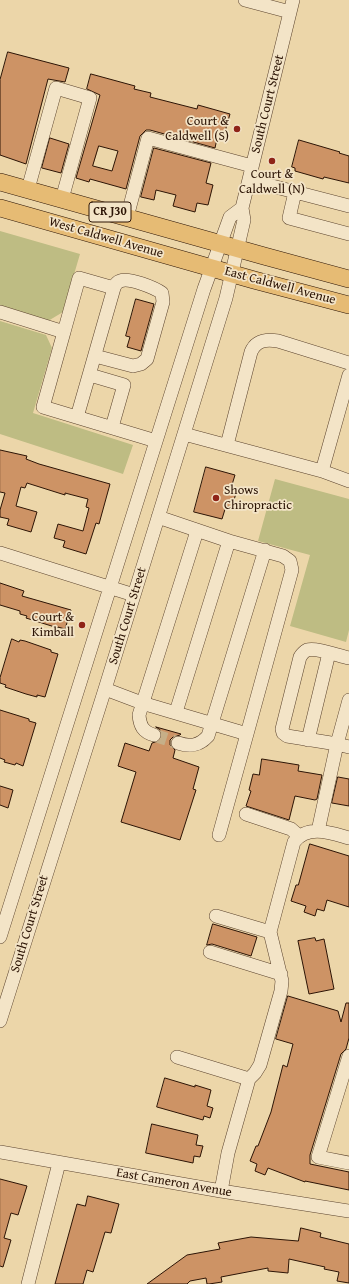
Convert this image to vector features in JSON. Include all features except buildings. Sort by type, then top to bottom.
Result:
[{"type":"main road","name":"West Caldwell Avenue","points":[[1,182],[62,198],[220,244]]},
{"type":"main road","name":"West Caldwell Avenue","points":[[0,208],[211,267]]},
{"type":"main road","name":"East Caldwell Avenue","points":[[220,244],[349,279]]},
{"type":"main road","name":"East Caldwell Avenue","points":[[211,267],[349,304]]},
{"type":"street","points":[[245,0],[292,6]]},
{"type":"street","name":"South Court Street","points":[[0,1021],[226,298],[244,220],[242,208],[292,6]]},
{"type":"street","points":[[28,189],[56,88],[90,98],[62,198]]},
{"type":"street","points":[[127,217],[148,138],[252,166]]},
{"type":"street","points":[[249,180],[349,206]]},
{"type":"street","points":[[295,192],[289,218],[349,234]]},
{"type":"street","name":"South Court Street","points":[[0,937],[5,901],[110,587],[211,267],[230,217],[242,208]]},
{"type":"street","points":[[114,288],[79,278],[43,407],[156,441]]},
{"type":"street","points":[[77,417],[116,283],[121,280],[128,280],[156,288],[162,293],[163,302],[147,359],[141,364],[133,366],[95,356]]},
{"type":"street","points":[[0,312],[64,332]]},
{"type":"street","points":[[227,445],[251,352],[253,346],[258,342],[269,340],[278,341],[349,363]]},
{"type":"street","points":[[90,375],[124,385],[112,427]]},
{"type":"street","points":[[322,471],[349,375]]},
{"type":"street","points":[[184,434],[322,471],[349,480]]},
{"type":"street","points":[[158,517],[197,531],[288,558],[292,570],[219,835]]},
{"type":"street","points":[[154,735],[148,734],[143,730],[140,724],[139,715],[197,531]]},
{"type":"street","points":[[176,712],[229,541]]},
{"type":"street","points":[[178,743],[183,745],[196,745],[208,736],[213,724],[265,550]]},
{"type":"street","points":[[0,553],[134,595]]},
{"type":"street","points":[[343,746],[287,736],[283,733],[282,729],[302,653],[308,650],[349,658]]},
{"type":"street","points":[[308,740],[329,653]]},
{"type":"street","points":[[105,689],[142,703],[247,734]]},
{"type":"street","points":[[318,831],[343,746],[349,700]]},
{"type":"street","points":[[246,814],[291,829],[299,836]]},
{"type":"street","points":[[222,1191],[228,1153],[249,1079],[260,1065],[282,987],[270,932],[294,842],[299,836],[307,832],[318,831],[349,838]]},
{"type":"street","points":[[216,916],[270,932]]},
{"type":"street","points":[[210,952],[280,974]]},
{"type":"street","points":[[349,1056],[318,1157],[349,1163]]},
{"type":"street","points":[[178,1057],[249,1079]]},
{"type":"street","name":"East Cameron Avenue","points":[[0,1152],[222,1191],[349,1211]]},
{"type":"street","points":[[28,1284],[59,1163]]},
{"type":"shaded area","points":[[0,231],[80,254],[63,312],[48,321],[0,307]]},
{"type":"shaded area","points":[[0,321],[46,335],[52,348],[33,413],[133,445],[123,474],[0,434]]},
{"type":"shaded area","points":[[275,479],[349,499],[349,630],[346,642],[290,626],[310,555],[258,541]]},
{"type":"tunnel","points":[[154,735],[178,743]]},
{"type":"place","name":"Court & Caldwell (S)","points":[[237,129]]},
{"type":"place","name":"Court & Caldwell (N)","points":[[272,161]]},
{"type":"place","name":"Shows Chiropractic","points":[[216,498]]},
{"type":"place","name":"Court & Kimball","points":[[82,625]]}]
